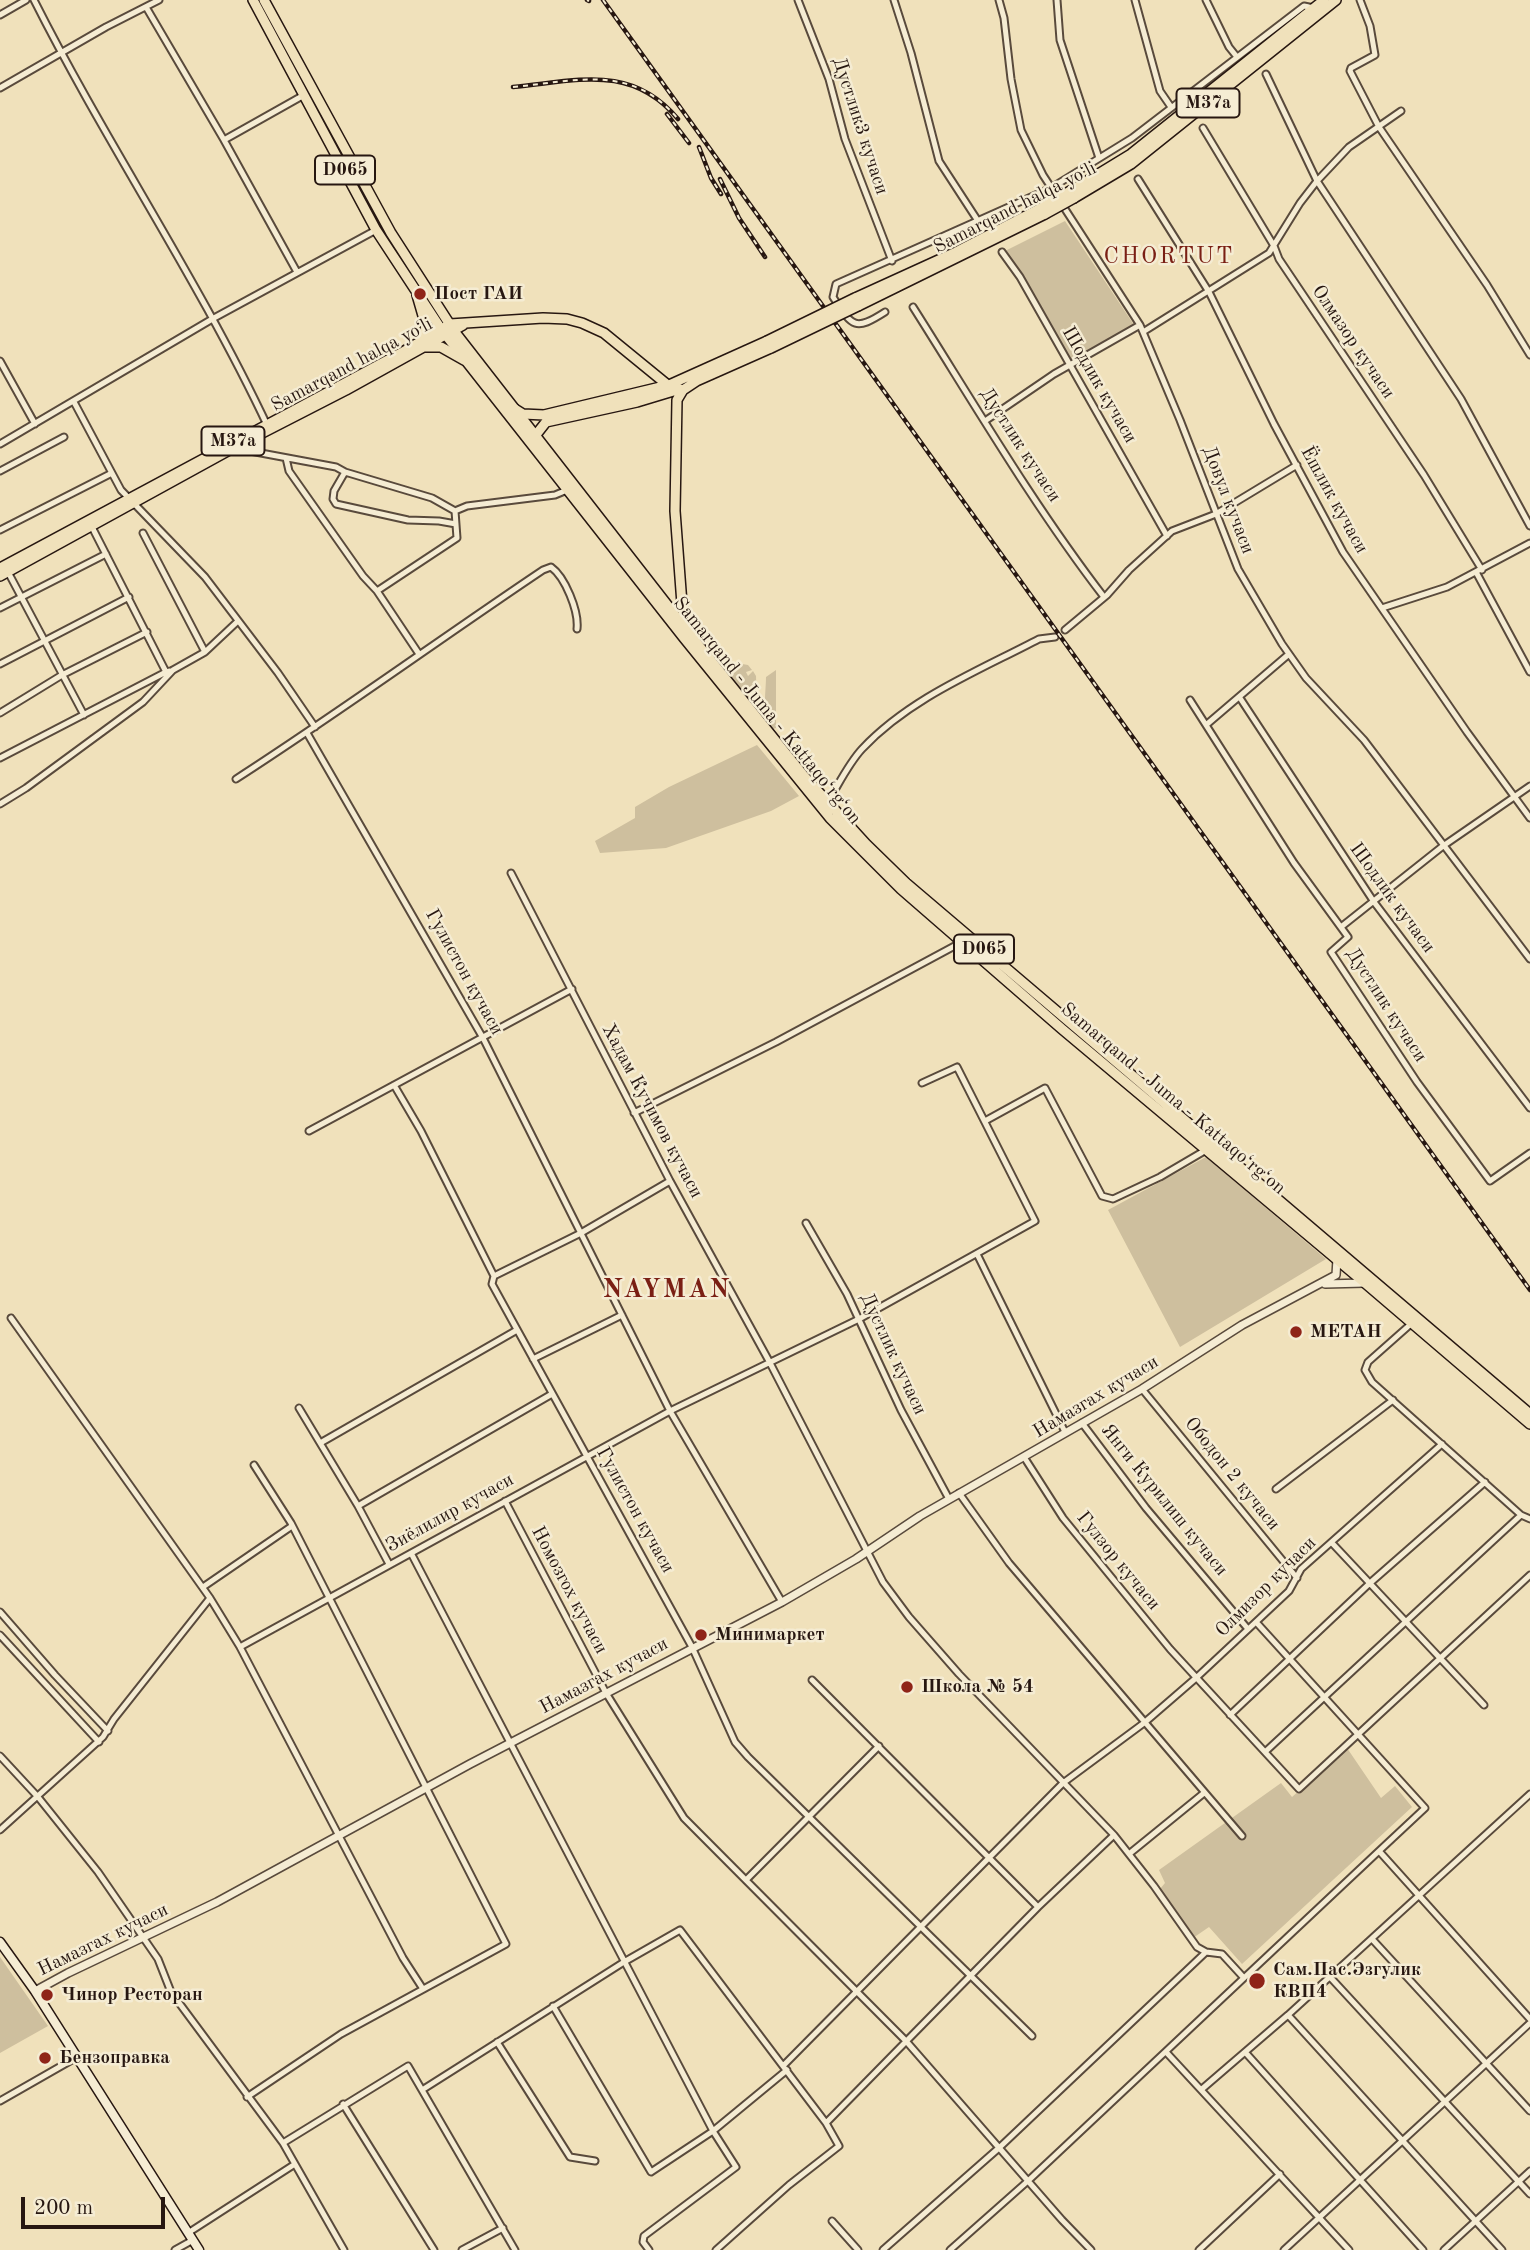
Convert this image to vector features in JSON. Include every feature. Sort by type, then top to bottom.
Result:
[{"type":"main road","name":"Samarqand - Juma - Kattaqo‘rg‘on","points":[[253,0],[376,230],[417,295],[451,329],[696,642],[827,803],[906,883],[1027,991],[1062,1029],[1173,1116],[1530,1414]]},
{"type":"main road","name":"Samarqand - Juma - Kattaqo‘rg‘on","points":[[264,0],[391,233],[451,329],[464,359],[830,818],[901,889],[962,942],[1027,991]]},
{"type":"main road","name":"Samarqand halqa yoʻli","points":[[1073,194],[1131,155],[1324,0]]},
{"type":"main road","name":"Samarqand halqa yoʻli","points":[[536,436],[546,422],[616,407],[698,380],[1043,211],[1131,164],[1336,0]]},
{"type":"main road","points":[[417,295],[426,326],[423,344],[441,347],[464,359]]},
{"type":"main road","name":"Samarqand halqa yoʻli","points":[[3,572],[451,329],[543,318],[582,323],[604,333],[672,388]]},
{"type":"main road","name":"Samarqand halqa yoʻli","points":[[515,409],[523,414],[544,415],[672,388],[681,380],[769,344]]},
{"type":"main road","points":[[655,373],[669,381],[681,380]]},
{"type":"main road","name":"M37a","points":[[696,642],[684,616],[682,604],[674,488],[677,400],[683,390],[698,380]]},
{"type":"main road","name":"Samarqand halqa yoʻli","points":[[3,572],[92,527],[130,501],[233,448],[267,427]]},
{"type":"main road","name":"Samarqand - Juma - Kattaqo‘rg‘on","points":[[1173,1116],[1206,1150],[1530,1424]]},
{"type":"main road","points":[[0,1942],[35,1991],[199,2250]]},
{"type":"street","points":[[0,15],[26,0]]},
{"type":"street","points":[[34,0],[61,54],[214,318],[267,427]]},
{"type":"street","points":[[0,88],[159,0]]},
{"type":"street","name":"Дустлик3 кучаси","points":[[798,0],[829,79],[845,139],[892,261]]},
{"type":"street","points":[[894,0],[911,53],[939,162],[978,221]]},
{"type":"street","name":"Довул кучаси","points":[[999,0],[1021,130],[1051,188],[1140,325],[1238,569],[1306,678],[1364,740],[1530,959]]},
{"type":"street","points":[[1057,0],[1060,40],[1099,158]]},
{"type":"street","points":[[1135,0],[1160,91],[1171,107]]},
{"type":"street","points":[[1206,0],[1228,47],[1237,57]]},
{"type":"street","points":[[1360,0],[1370,26],[1375,55],[1350,71],[1379,127],[1487,285],[1530,355]]},
{"type":"street","points":[[885,312],[867,324],[855,324],[847,318],[833,293],[836,284],[1051,188],[1132,138],[1304,6],[1314,8]]},
{"type":"street","points":[[146,7],[297,272]]},
{"type":"street","points":[[1266,75],[1317,181],[1461,399],[1530,526]]},
{"type":"street","points":[[224,140],[304,96]]},
{"type":"street","points":[[1143,332],[1269,253],[1317,181],[1349,147],[1401,111]]},
{"type":"street","name":"Олмазор кучаси","points":[[1203,128],[1274,246],[1279,259],[1424,475],[1479,571],[1530,672]]},
{"type":"street","name":"Ёшлик кучаси","points":[[1138,179],[1209,292],[1343,552],[1530,818]]},
{"type":"street","points":[[0,444],[214,318],[376,230]]},
{"type":"street","name":"Шодлик кучаси","points":[[1002,252],[1020,277],[1167,536]]},
{"type":"street","name":"Дустлик кучаси","points":[[913,307],[1079,564],[1104,597]]},
{"type":"street","points":[[985,421],[1054,374],[1140,325]]},
{"type":"street","points":[[0,361],[35,424]]},
{"type":"street","points":[[74,402],[110,474],[130,501],[148,516],[205,577],[315,727]]},
{"type":"street","points":[[0,471],[64,437]]},
{"type":"street","points":[[233,448],[337,467],[345,472],[432,498],[455,511]]},
{"type":"street","points":[[286,458],[289,471],[363,576],[377,591],[419,654]]},
{"type":"street","points":[[1065,630],[1104,597],[1167,536],[1185,524],[1216,514],[1297,465]]},
{"type":"street","points":[[345,472],[334,491],[333,499],[337,504],[408,520],[456,524]]},
{"type":"street","points":[[0,530],[110,474]]},
{"type":"street","points":[[455,511],[467,506],[555,495],[567,490]]},
{"type":"street","points":[[377,591],[457,538],[455,511]]},
{"type":"street","points":[[92,527],[170,671]]},
{"type":"street","points":[[143,533],[205,652]]},
{"type":"street","points":[[1382,608],[1416,599],[1479,571],[1530,543]]},
{"type":"street","points":[[0,608],[106,554]]},
{"type":"street","points":[[236,779],[543,570],[551,567],[555,569],[572,601],[578,619],[577,629]]},
{"type":"street","points":[[3,572],[45,640],[84,715]]},
{"type":"street","points":[[0,664],[129,597]]},
{"type":"street","points":[[0,758],[205,652],[238,621]]},
{"type":"street","points":[[0,713],[62,675],[147,632]]},
{"type":"street","points":[[827,803],[861,750],[900,715],[937,692],[1039,639],[1055,637]]},
{"type":"street","points":[[1206,725],[1289,654]]},
{"type":"street","points":[[0,804],[144,702],[170,671]]},
{"type":"street","name":"Шодлик кучаси","points":[[1240,698],[1374,902],[1530,1108]]},
{"type":"street","name":"Дустлик кучаси","points":[[1190,700],[1294,863],[1348,937],[1331,952],[1417,1082],[1490,1181],[1530,1153]]},
{"type":"street","name":"Гулистон кучаси","points":[[307,733],[483,1038],[670,1410],[782,1602]]},
{"type":"street","points":[[1341,927],[1443,846],[1530,786]]},
{"type":"street","name":"Хадам Кучимов кучаси","points":[[511,873],[670,1181],[769,1361],[883,1582],[909,1617],[959,1674],[1114,1835],[1154,1886],[1196,1947],[1206,1952],[1222,1954],[1244,1978]]},
{"type":"street","points":[[635,1113],[776,1042],[962,942]]},
{"type":"street","points":[[309,1131],[572,989]]},
{"type":"street","points":[[922,1083],[957,1066],[985,1121],[1045,1088],[1102,1196],[1108,1199],[1160,1177],[1206,1150]]},
{"type":"street","name":"Гулистон кучаси","points":[[394,1085],[421,1131],[494,1276],[492,1284],[692,1647],[735,1742],[1032,2036]]},
{"type":"street","name":"Зиёлилир кучаси","points":[[240,1647],[670,1410],[859,1319],[1035,1221],[985,1121]]},
{"type":"street","points":[[494,1276],[581,1233],[670,1181]]},
{"type":"street","name":"Дустлик кучаси","points":[[806,1223],[847,1294],[901,1410],[948,1499]]},
{"type":"street","points":[[977,1254],[1065,1432]]},
{"type":"street","points":[[1321,1284],[1336,1275],[1337,1259]]},
{"type":"street","points":[[1321,1284],[1365,1283]]},
{"type":"street","name":"Намазгах кучаси","points":[[35,1991],[217,1902],[425,1788],[782,1602],[867,1552],[948,1499],[1142,1389],[1242,1325],[1321,1284]]},
{"type":"street","points":[[533,1359],[622,1315]]},
{"type":"street","points":[[11,1318],[210,1598],[240,1647],[403,1958],[423,1989]]},
{"type":"street","points":[[1412,1323],[1368,1362],[1365,1370],[1371,1382],[1521,1515],[1530,1519]]},
{"type":"street","points":[[322,1443],[517,1330]]},
{"type":"street","name":"Ободон 2 кучаси","points":[[1142,1389],[1297,1578]]},
{"type":"street","points":[[358,1506],[552,1394]]},
{"type":"street","points":[[1276,1489],[1393,1400]]},
{"type":"street","points":[[299,1408],[322,1443],[389,1564]]},
{"type":"street","name":"Янги Курилиш кучаси","points":[[1082,1423],[1146,1508],[1248,1629]]},
{"type":"street","name":"Олмизор кучаси","points":[[553,2006],[651,2172],[713,2131],[785,2068],[1063,1783],[1144,1723],[1196,1678],[1289,1591],[1301,1569],[1442,1444]]},
{"type":"street","name":"Гулзор кучаси","points":[[1024,1457],[1063,1518],[1170,1649],[1299,1789],[1359,1735]]},
{"type":"street","points":[[247,2097],[341,2034],[506,1944],[292,1526],[254,1465]]},
{"type":"street","points":[[1230,1715],[1370,1583],[1485,1482]]},
{"type":"street","points":[[959,1493],[1009,1563],[1242,1836]]},
{"type":"street","name":"Номозгох кучаси","points":[[505,1501],[606,1693],[684,1818],[906,2041],[1091,2250]]},
{"type":"street","points":[[1265,1752],[1521,1515]]},
{"type":"street","points":[[203,1587],[292,1526]]},
{"type":"street","points":[[1332,1543],[1484,1705]]},
{"type":"street","points":[[411,1553],[713,2131],[736,2167],[645,2236],[644,2244],[636,2250]]},
{"type":"street","points":[[1359,1735],[1439,1657],[1530,1575]]},
{"type":"street","points":[[0,1830],[99,1742],[114,1719],[210,1598]]},
{"type":"street","points":[[0,1612],[54,1675],[108,1731]]},
{"type":"street","points":[[950,2250],[1029,2180],[1425,1808],[1256,1622]]},
{"type":"street","points":[[0,1635],[99,1742]]},
{"type":"street","points":[[812,1680],[1038,1907]]},
{"type":"street","points":[[746,1880],[879,1746]]},
{"type":"street","points":[[0,1756],[38,1797],[98,1872],[144,1937],[163,1969],[171,1992],[283,2143],[344,2250]]},
{"type":"street","points":[[1129,1854],[1204,1793]]},
{"type":"street","points":[[1202,2089],[1288,2015],[1530,1794]]},
{"type":"street","points":[[826,2123],[1038,1907],[1114,1835]]},
{"type":"street","points":[[1284,2250],[1530,2021],[1379,1851]]},
{"type":"street","points":[[422,2090],[553,2006],[680,1930],[838,2142],[837,2149],[789,2185],[716,2250]]},
{"type":"street","points":[[1372,1939],[1530,2111]]},
{"type":"street","points":[[883,2250],[1000,2147],[1206,1952]]},
{"type":"street","points":[[1330,1977],[1530,2194]]},
{"type":"street","points":[[1288,2015],[1502,2250]]},
{"type":"street","points":[[497,2042],[570,2157],[595,2161]]},
{"type":"street","points":[[1166,2052],[1349,2250]]},
{"type":"street","points":[[1245,2052],[1423,2250]]},
{"type":"street","points":[[0,2101],[77,2057]]},
{"type":"street","points":[[283,2143],[408,2066],[515,2250]]},
{"type":"street","points":[[343,2104],[434,2250]]},
{"type":"street","points":[[175,2250],[295,2164]]},
{"type":"street","points":[[1444,2250],[1530,2171]]},
{"type":"street","points":[[1199,2250],[1280,2174]]},
{"type":"street","points":[[832,2221],[858,2250]]},
{"type":"street","points":[[462,2250],[503,2228]]},
{"type":"street","points":[[644,2244],[649,2250]]},
{"type":"shaded area","points":[[1065,221],[1134,325],[1072,363],[1005,251]]},
{"type":"shaded area","points":[[719,660],[748,665],[752,670],[746,672],[748,676],[753,671],[756,676],[757,710]]},
{"type":"shaded area","points":[[776,670],[776,728],[773,729],[766,711],[766,677]]},
{"type":"shaded area","points":[[757,745],[799,796],[771,811],[666,848],[600,853],[595,841],[635,818],[635,807],[669,787]]},
{"type":"shaded area","points":[[1206,1157],[1326,1259],[1180,1347],[1108,1210]]},
{"type":"shaded area","points":[[1347,1748],[1381,1798],[1395,1786],[1412,1807],[1242,1964],[1209,1927],[1193,1938],[1160,1889],[1165,1883],[1159,1870],[1281,1783],[1292,1797]]},
{"type":"shaded area","points":[[0,1957],[48,2026],[0,2053]]},
{"type":"railway","points":[[603,0],[1530,1290]]},
{"type":"railway","points":[[513,87],[581,80],[622,83],[660,101],[678,119]]},
{"type":"railway","points":[[667,114],[689,143]]},
{"type":"railway","points":[[699,147],[711,178],[721,194]]},
{"type":"railway","points":[[720,179],[739,218],[765,257]]},
{"type":"place","name":"Пост ГАИ","points":[[420,294]]},
{"type":"place","name":"МЕТАН","points":[[1296,1332]]},
{"type":"place","name":"Минимаркет","points":[[701,1635]]},
{"type":"place","name":"Школа № 54","points":[[907,1687]]},
{"type":"place","name":"Сам.Пас.Эзгулик КВП4","points":[[1257,1981]]},
{"type":"place","name":"Чинор Ресторан","points":[[47,1995]]},
{"type":"place","name":"Бензоправка","points":[[45,2058]]},
{"type":"district","name":"CHORTUT","points":[[1169,257]]},
{"type":"district","name":"NAYMAN","points":[[667,1290]]}]
